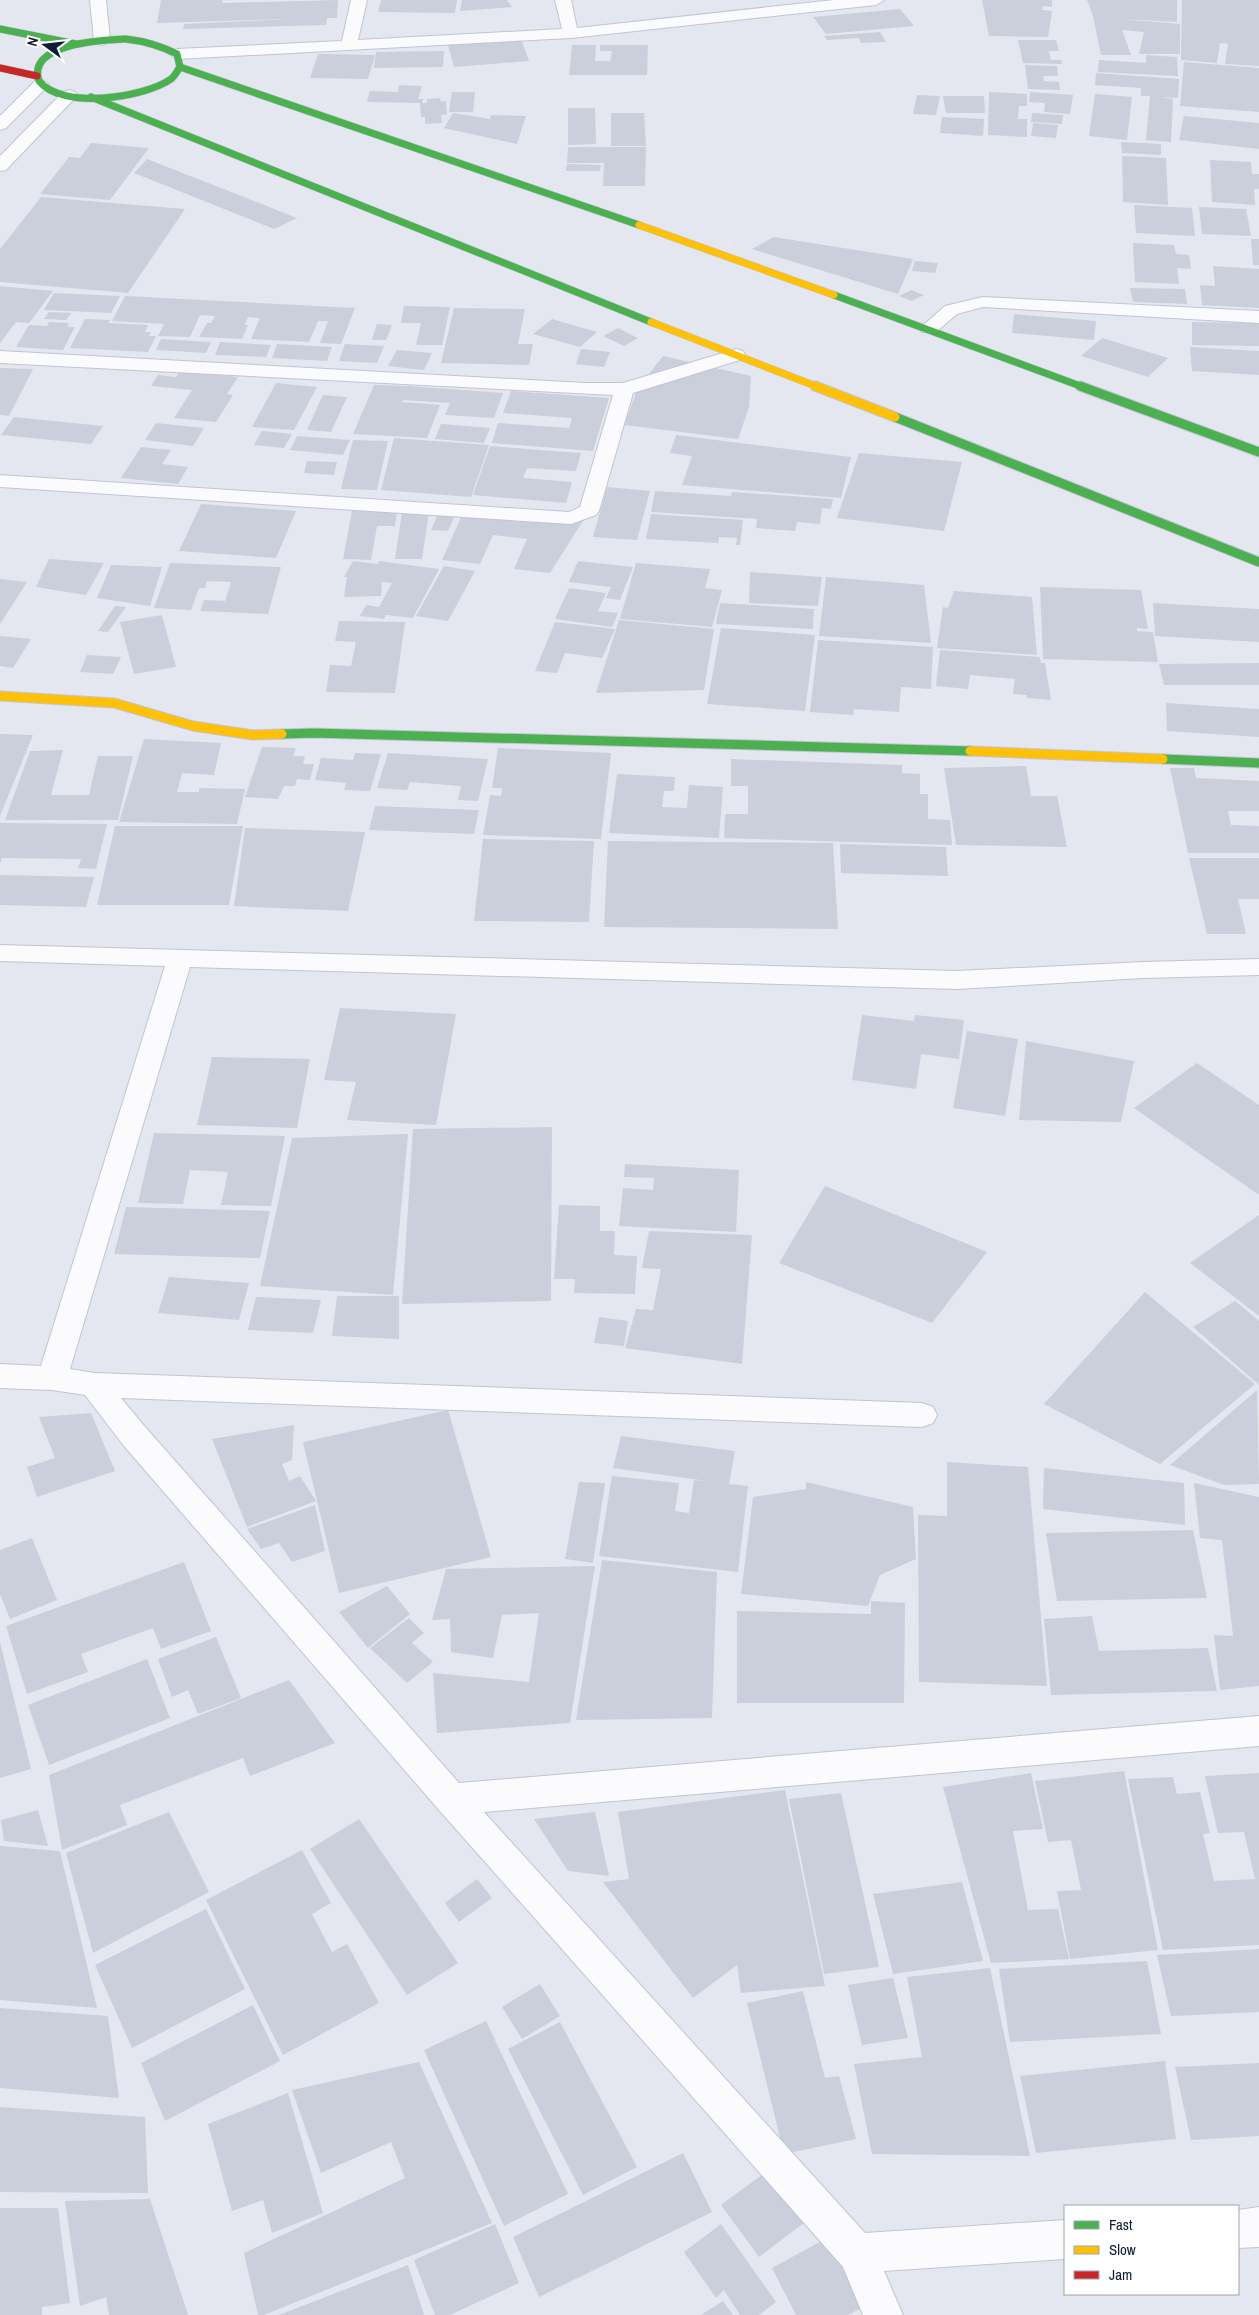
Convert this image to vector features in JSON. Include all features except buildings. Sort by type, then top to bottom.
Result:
[{"type":"street","points":[[98,0],[102,40]]},
{"type":"street","points":[[349,45],[359,0]]},
{"type":"street","points":[[563,0],[571,33]]},
{"type":"street","points":[[179,61],[349,45],[571,33],[876,0]]},
{"type":"street","points":[[0,29],[76,44]]},
{"type":"street","points":[[39,80],[37,69],[50,55],[76,44],[102,40],[148,41],[166,47],[179,61],[929,328],[1259,452]]},
{"type":"street","points":[[0,68],[39,80],[52,91],[92,98],[122,96],[151,90],[171,79],[179,61]]},
{"type":"street","points":[[0,125],[39,80]]},
{"type":"street","points":[[0,166],[69,95]]},
{"type":"street","points":[[92,98],[239,155],[497,262],[1259,562]]},
{"type":"street","points":[[929,328],[951,310],[983,302],[1259,317]]},
{"type":"street","points":[[0,357],[584,389],[624,389],[736,355]]},
{"type":"street","points":[[0,481],[570,518],[590,511],[624,389]]},
{"type":"street","points":[[0,696],[114,703],[193,726],[253,735],[314,733],[944,750],[1259,763]]},
{"type":"street","points":[[0,953],[957,980],[1143,970],[1258,968]]},
{"type":"street","points":[[52,1378],[180,958]]},
{"type":"street","points":[[0,1376],[52,1378],[94,1385],[922,1415]]},
{"type":"street","points":[[94,1385],[135,1437],[452,1798],[857,2253],[883,2315]]},
{"type":"street","points":[[452,1798],[1259,1731]]},
{"type":"street","points":[[1239,2229],[1259,2227]]},
{"type":"street","points":[[857,2253],[1064,2240]]},
{"type":"traffic: fast","points":[[0,29],[76,44]]},
{"type":"traffic: fast","points":[[126,39],[152,44],[177,54],[180,67],[172,78],[159,86],[106,98],[69,96],[54,92],[42,85],[38,79],[39,67],[45,58],[54,52],[65,47],[91,41],[126,39]]},
{"type":"traffic: fast","points":[[180,67],[639,225]]},
{"type":"traffic: fast","points":[[91,97],[651,322]]},
{"type":"traffic: fast","points":[[834,295],[1259,452]]},
{"type":"traffic: fast","points":[[895,417],[1259,562]]},
{"type":"traffic: fast","points":[[282,734],[314,733],[970,751]]},
{"type":"traffic: fast","points":[[1163,759],[1259,763]]},
{"type":"traffic: slow","points":[[639,225],[834,295]]},
{"type":"traffic: slow","points":[[651,322],[895,417]]},
{"type":"traffic: slow","points":[[0,696],[114,703],[193,726],[253,735],[282,734]]},
{"type":"traffic: slow","points":[[970,751],[1163,759]]},
{"type":"traffic: jam","points":[[0,68],[37,76]]}]
